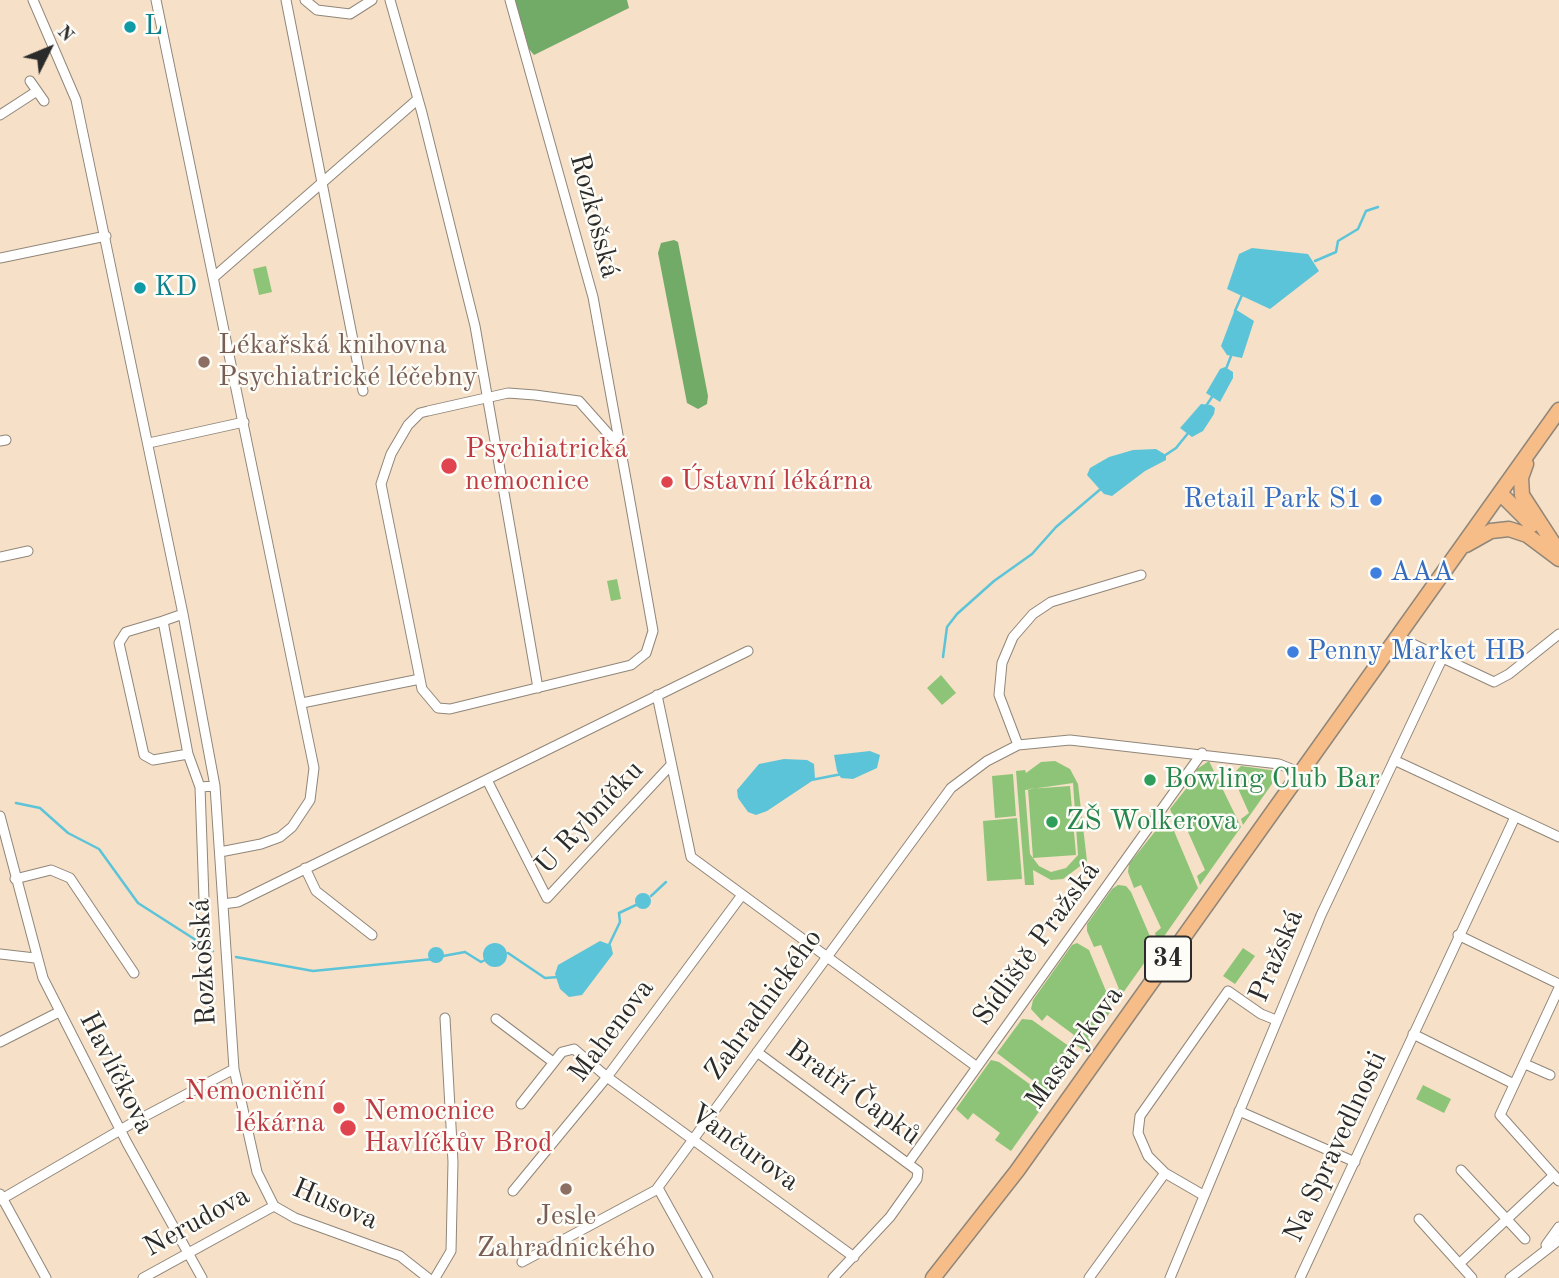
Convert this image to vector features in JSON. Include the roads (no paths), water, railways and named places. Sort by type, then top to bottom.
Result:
[{"type":"main road","points":[[1559,410],[1500,493],[1559,555]]},
{"type":"main road","points":[[1532,448],[1521,478],[1522,495],[1559,555]]},
{"type":"main road","name":"34","points":[[1398,637],[1500,493]]},
{"type":"main road","points":[[1462,547],[1491,531],[1509,529],[1527,535],[1559,555]]},
{"type":"main road","name":"Masarykova","points":[[933,1278],[1017,1171],[1398,637]]},
{"type":"street","name":"Rozkošská","points":[[33,0],[76,100],[183,614],[215,786],[233,1069]]},
{"type":"street","points":[[156,0],[314,768],[310,800],[303,814],[280,837],[220,852]]},
{"type":"street","points":[[286,0],[363,391]]},
{"type":"street","points":[[305,0],[317,10],[350,14],[372,0]]},
{"type":"street","points":[[390,0],[418,99],[475,326],[538,688]]},
{"type":"street","name":"Rozkošská","points":[[510,0],[593,297],[620,447],[653,631],[643,657],[631,665],[450,709],[438,708],[429,701],[420,680],[381,484],[402,435],[420,413],[508,393],[579,401],[620,447]]},
{"type":"street","points":[[30,81],[44,101]]},
{"type":"street","points":[[0,115],[37,91]]},
{"type":"street","points":[[214,277],[418,99]]},
{"type":"street","points":[[0,258],[106,236]]},
{"type":"street","points":[[149,443],[244,422]]},
{"type":"street","points":[[0,557],[28,551]]},
{"type":"street","points":[[1018,745],[999,695],[1002,663],[1013,637],[1033,614],[1051,602],[1141,575]]},
{"type":"street","points":[[183,614],[126,632],[119,643],[144,755],[153,760],[188,754]]},
{"type":"street","points":[[163,621],[188,754],[200,787],[204,899]]},
{"type":"street","points":[[1398,637],[1494,682],[1503,678],[1559,634]]},
{"type":"street","name":"U Rybníčku","points":[[223,904],[239,902],[748,651]]},
{"type":"street","name":"Pražská","points":[[1170,1278],[1276,1020],[1442,659]]},
{"type":"street","points":[[302,704],[420,680]]},
{"type":"street","name":"U Rybníčku","points":[[657,695],[691,857],[742,895]]},
{"type":"street","name":"Zahradnického","points":[[522,1262],[658,1188],[951,788],[987,761],[1018,745],[1070,740],[1202,753],[1279,764],[1301,774]]},
{"type":"street","name":"Sídliště Pražská","points":[[909,1162],[1202,753]]},
{"type":"street","points":[[1394,760],[1559,837]]},
{"type":"street","name":"U Rybníčku","points":[[487,780],[547,898],[670,766]]},
{"type":"street","points":[[200,787],[215,786]]},
{"type":"street","name":"Havlíčkova","points":[[0,816],[35,958],[59,1012],[181,1245],[202,1278]]},
{"type":"street","name":"Na Spravedlnosti","points":[[1300,1278],[1458,935],[1516,817]]},
{"type":"street","points":[[305,868],[316,891],[372,934]]},
{"type":"street","points":[[15,878],[51,870],[70,878],[134,973]]},
{"type":"street","points":[[742,895],[977,1067]]},
{"type":"street","name":"Mahenova","points":[[513,1191],[607,1077],[742,895]]},
{"type":"street","points":[[1458,935],[1559,986],[1500,1115],[1557,1176],[1459,1264]]},
{"type":"street","points":[[0,954],[35,958]]},
{"type":"street","points":[[1203,1195],[1165,1173],[1143,1149],[1138,1133],[1140,1116],[1228,991],[1261,1014],[1276,1020]]},
{"type":"street","points":[[0,1042],[59,1012]]},
{"type":"street","points":[[435,1278],[451,1251],[453,1162],[445,1018]]},
{"type":"street","points":[[496,1019],[553,1062],[521,1104]]},
{"type":"street","name":"Na Spravedlnosti","points":[[1413,1034],[1514,1084]]},
{"type":"street","name":"Vančurova","points":[[553,1062],[567,1048],[574,1049],[607,1077],[853,1256]]},
{"type":"street","name":"Bratří Čapků","points":[[757,1052],[909,1162],[919,1173],[890,1217],[853,1256]]},
{"type":"street","points":[[1525,1064],[1550,1075]]},
{"type":"street","points":[[46,1278],[1,1198],[233,1069]]},
{"type":"street","name":"Husova","points":[[233,1069],[257,1172],[274,1206],[295,1218],[400,1256],[428,1278]]},
{"type":"street","points":[[1238,1111],[1355,1162]]},
{"type":"street","points":[[1461,1170],[1525,1239]]},
{"type":"street","points":[[1089,1278],[1165,1173]]},
{"type":"street","points":[[658,1188],[708,1278]]},
{"type":"street","name":"Nerudova","points":[[143,1278],[274,1206]]},
{"type":"street","points":[[1419,1219],[1472,1278]]},
{"type":"street","points":[[1541,1254],[1559,1227]]},
{"type":"street","points":[[1510,1278],[1559,1240]]},
{"type":"street","points":[[833,1278],[853,1256]]},
{"type":"water","points":[[1252,248],[1308,254],[1319,271],[1270,309],[1227,289],[1239,254]]},
{"type":"water","points":[[1235,309],[1254,321],[1242,358],[1227,355],[1221,346]]},
{"type":"water","points":[[1225,367],[1233,372],[1233,378],[1220,402],[1206,393],[1220,369]]},
{"type":"water","points":[[1201,404],[1215,408],[1214,414],[1203,431],[1192,437],[1180,428]]},
{"type":"water","points":[[1156,449],[1166,455],[1166,460],[1145,471],[1112,496],[1104,494],[1087,475],[1090,468],[1109,457],[1133,450]]},
{"type":"water","points":[[870,751],[880,755],[877,768],[853,779],[841,778],[834,755]]},
{"type":"water","points":[[784,759],[807,760],[814,764],[815,779],[767,811],[756,815],[748,812],[738,798],[737,790],[759,764]]},
{"type":"water","points":[[640,893],[646,893],[651,901],[649,907],[640,909],[635,904],[635,898]]},
{"type":"water","points":[[600,941],[611,945],[613,954],[582,995],[569,997],[560,989],[555,974],[558,965]]},
{"type":"water","points":[[495,943],[504,946],[507,955],[504,964],[495,967],[486,964],[483,955],[486,946]]},
{"type":"water","points":[[436,947],[442,949],[442,961],[436,963],[430,961],[428,955],[430,949]]},
{"type":"waterway","points":[[1315,261],[1336,252],[1338,241],[1358,229],[1366,211],[1378,207]]},
{"type":"waterway","points":[[1235,311],[1242,295]]},
{"type":"waterway","points":[[1226,369],[1231,356]]},
{"type":"waterway","points":[[1206,406],[1214,394]]},
{"type":"waterway","points":[[1164,456],[1176,448],[1189,432]]},
{"type":"waterway","points":[[943,657],[947,627],[957,614],[994,581],[1032,554],[1056,527],[1103,487]]},
{"type":"waterway","points":[[811,780],[842,774]]},
{"type":"waterway","points":[[16,803],[40,808],[68,833],[99,849],[138,903],[213,951]]},
{"type":"waterway","points":[[651,896],[666,882]]},
{"type":"waterway","points":[[608,947],[620,922],[619,913],[636,905]]},
{"type":"waterway","points":[[443,956],[465,952],[481,962],[485,960]]},
{"type":"waterway","points":[[508,953],[545,978],[559,977]]},
{"type":"waterway","points":[[236,957],[313,971],[433,959]]},
{"type":"place","name":"L","points":[[130,27]]},
{"type":"place","name":"KD","points":[[140,288]]},
{"type":"place","name":"Lékařská knihovna Psychiatrické léčebny","points":[[204,362]]},
{"type":"place","name":"Psychiatrická nemocnice","points":[[449,466]]},
{"type":"place","name":"Ústavní lékárna","points":[[667,482]]},
{"type":"place","name":"Retail Park S1","points":[[1376,500]]},
{"type":"place","name":"AAA","points":[[1376,573]]},
{"type":"place","name":"Penny Market HB","points":[[1293,652]]},
{"type":"place","name":"Bowling Club Bar","points":[[1150,780]]},
{"type":"place","name":"ZŠ Wolkerova","points":[[1052,822]]},
{"type":"place","name":"Nemocniční lékárna","points":[[339,1108]]},
{"type":"place","name":"Nemocnice Havlíčkův Brod","points":[[348,1128]]},
{"type":"place","name":"Jesle Zahradnického","points":[[566,1189]]}]
